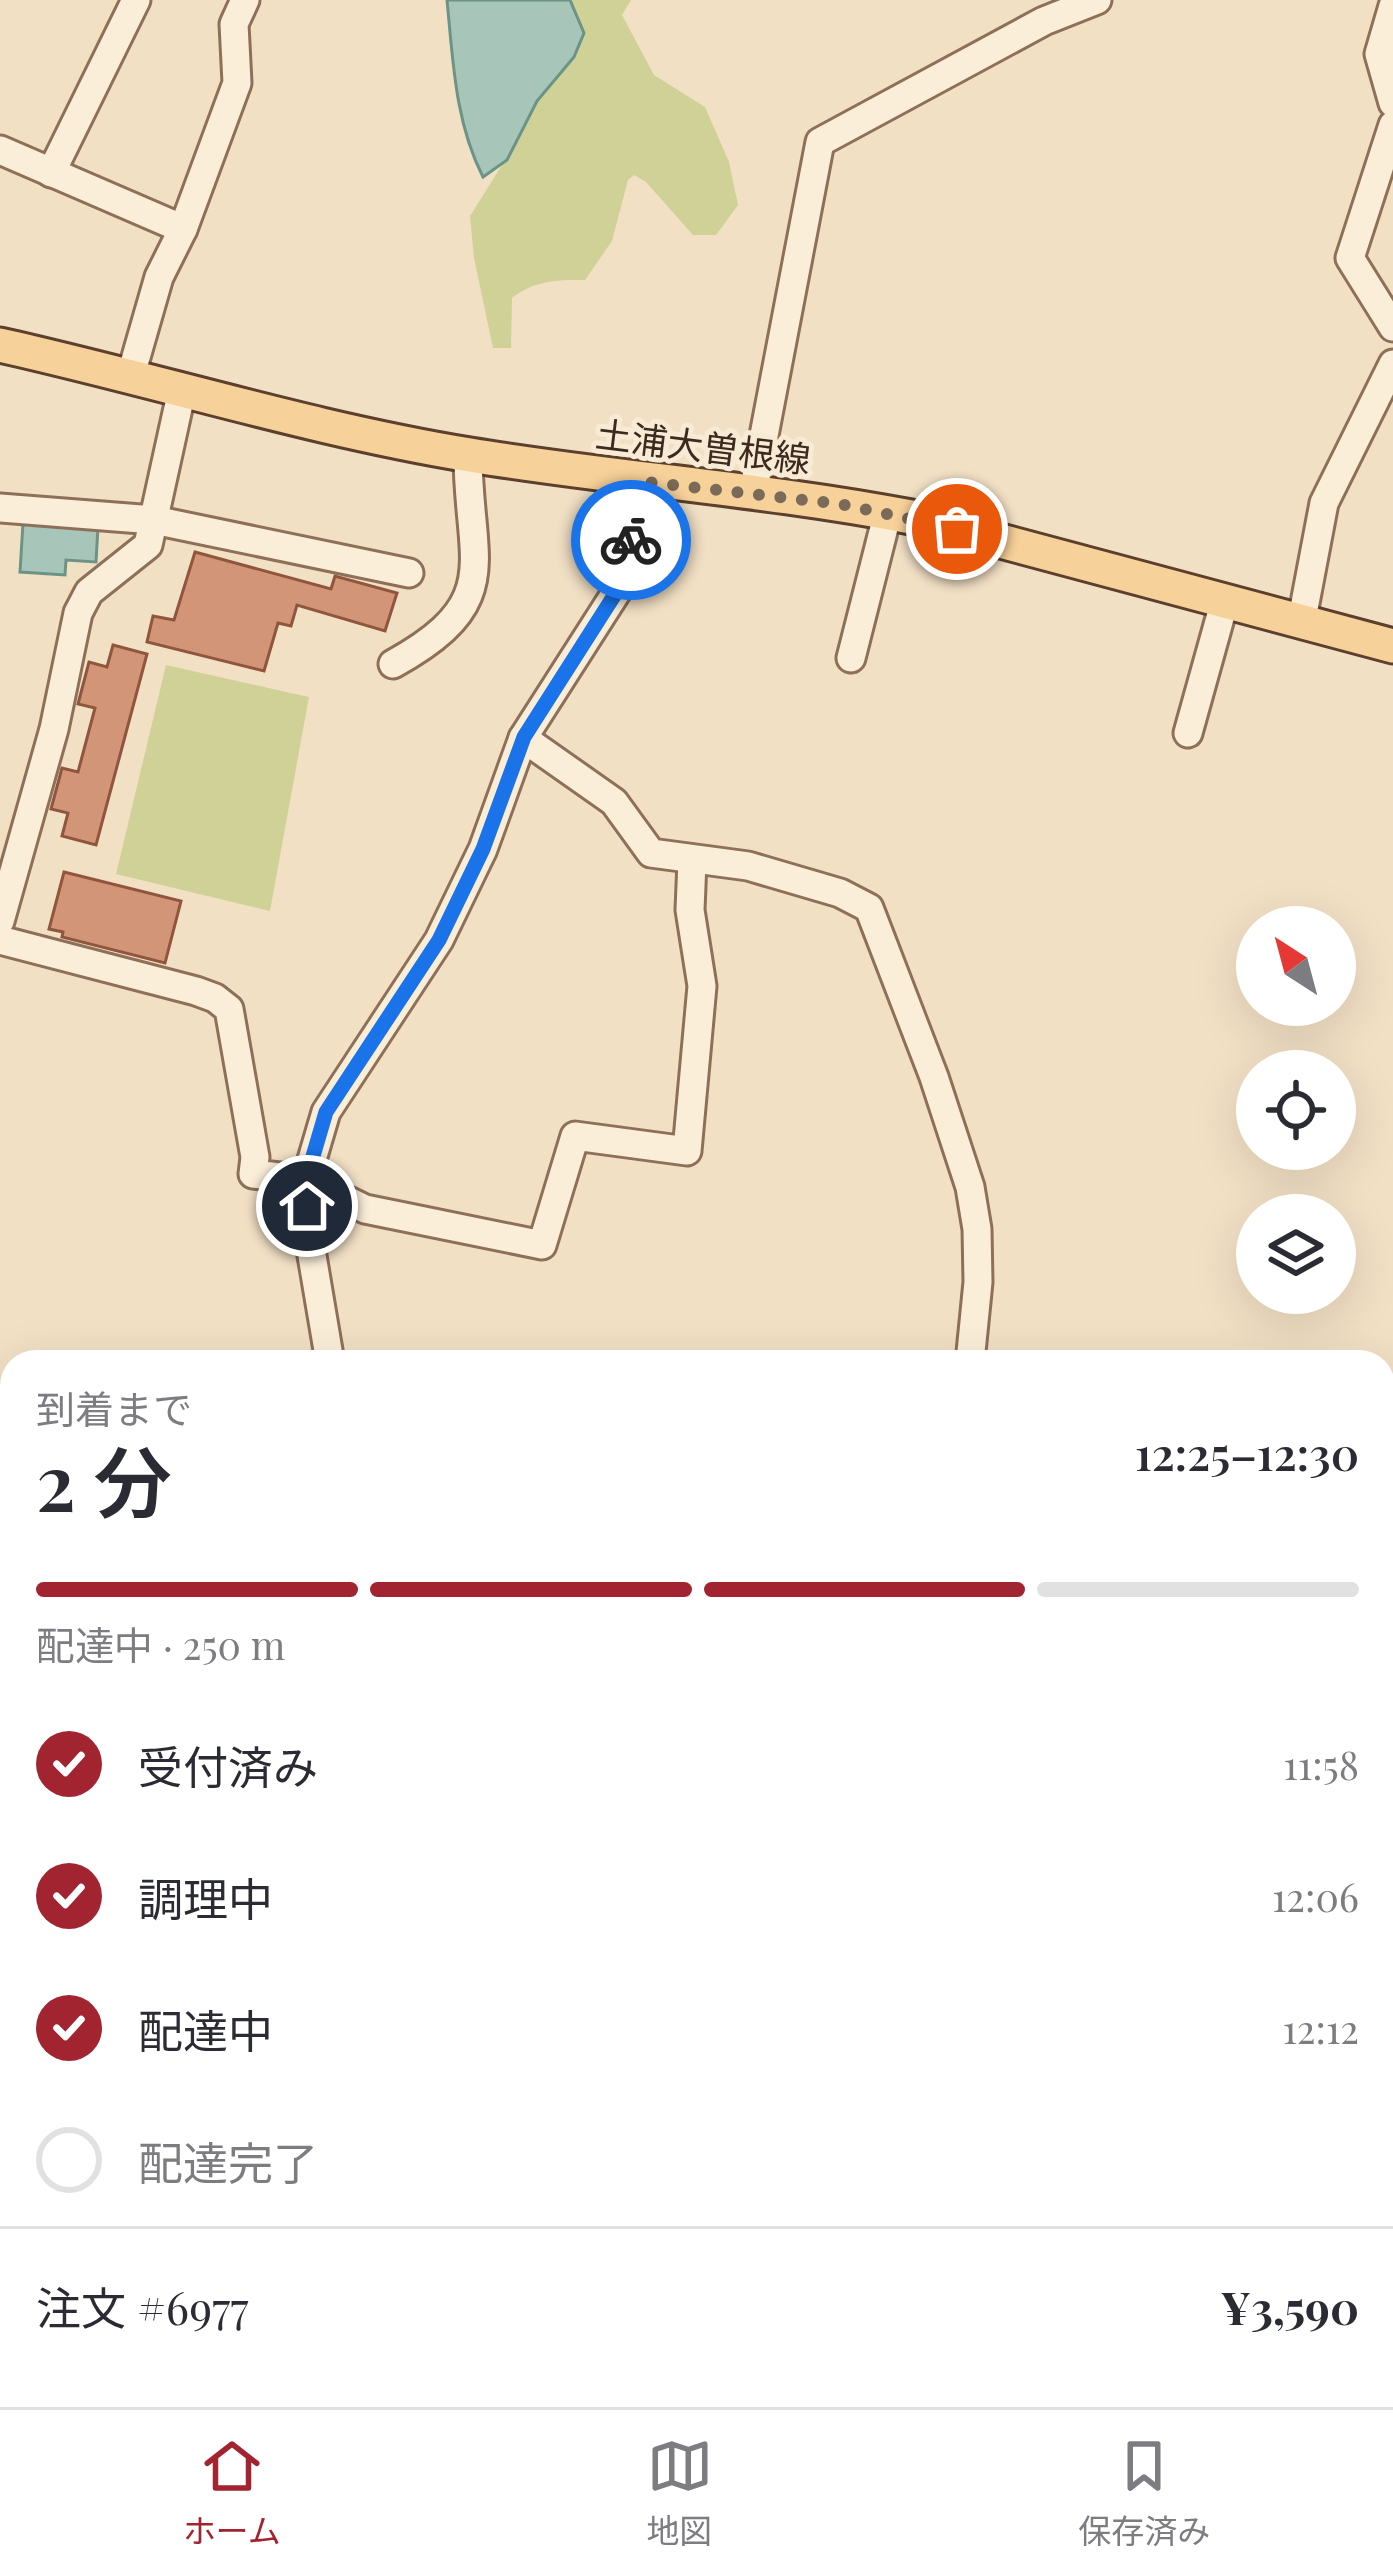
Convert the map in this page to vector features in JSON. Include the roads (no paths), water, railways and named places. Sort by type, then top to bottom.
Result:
[{"type":"main road","name":"土浦大曽根線","points":[[0,345],[330,427],[468,454],[888,512],[1393,646]]},
{"type":"street","points":[[51,173],[136,0]]},
{"type":"street","points":[[130,377],[159,278],[183,229],[237,82],[234,24],[245,0]]},
{"type":"street","points":[[753,493],[820,142],[1044,21],[1097,0]]},
{"type":"street","points":[[1393,6],[1379,54],[1393,103]]},
{"type":"street","points":[[1393,125],[1350,258],[1393,327]]},
{"type":"street","points":[[0,150],[183,229]]},
{"type":"street","points":[[1302,619],[1324,503],[1393,364]]},
{"type":"street","points":[[0,921],[54,729],[78,613],[88,592],[148,544],[182,390]]},
{"type":"street","points":[[393,664],[434,636],[471,594],[476,574],[468,454]]},
{"type":"street","points":[[328,1350],[308,1232],[306,1180],[326,1112],[439,940],[483,849],[524,737],[619,588],[647,482]]},
{"type":"street","points":[[0,508],[154,520],[409,574]]},
{"type":"street","points":[[851,658],[888,512]]},
{"type":"street","points":[[1188,734],[1226,600]]},
{"type":"street","points":[[524,737],[614,802],[651,853],[748,866],[840,893],[869,908],[970,1187],[978,1282],[971,1350]]},
{"type":"street","points":[[0,940],[196,991],[229,1009],[254,1174],[306,1180],[365,1209],[542,1244],[575,1136],[687,1151],[702,986],[690,910],[692,861]]}]
